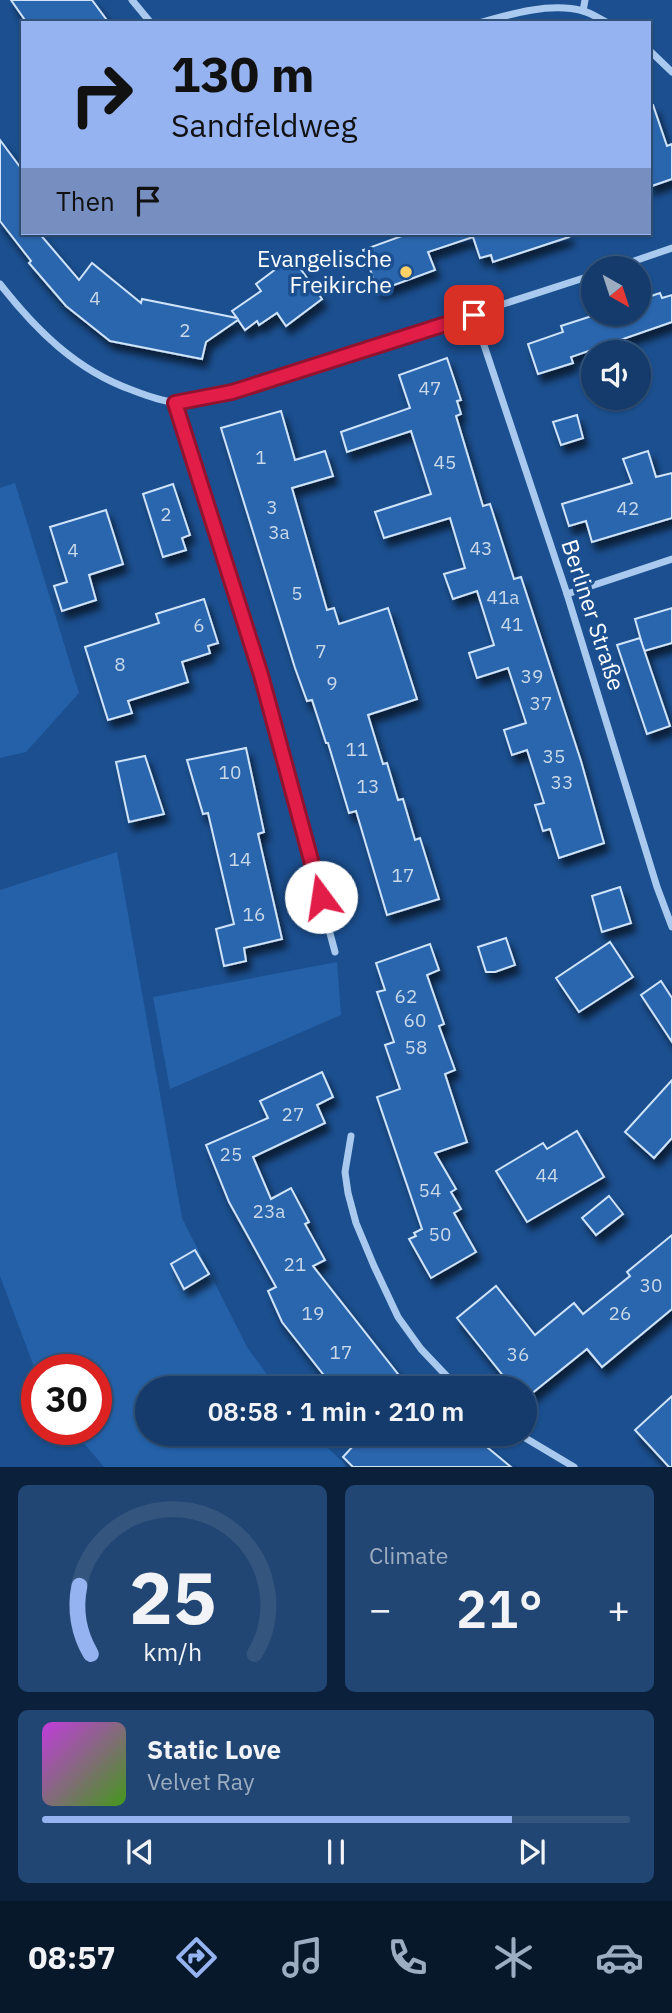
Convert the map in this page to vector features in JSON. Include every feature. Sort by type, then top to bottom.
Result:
[{"type":"street","points":[[132,0],[150,21]]},
{"type":"street","points":[[583,11],[585,0]]},
{"type":"street","points":[[488,21],[532,11],[561,8],[583,11],[604,21]]},
{"type":"street","points":[[651,52],[672,72]]},
{"type":"street","points":[[649,256],[672,248]]},
{"type":"street","points":[[0,284],[55,346],[83,366],[119,386],[175,403],[232,392],[581,279]]},
{"type":"street","name":"Berliner Straße","points":[[474,315],[567,594],[672,927]]},
{"type":"street","points":[[175,403],[261,675],[335,951]]},
{"type":"street","points":[[567,594],[672,559]]},
{"type":"street","points":[[351,1136],[345,1172],[360,1234],[398,1317],[421,1349],[447,1376]]},
{"type":"street","points":[[537,1445],[574,1467]]},
{"type":"shaded area","points":[[15,483],[79,693],[26,752],[0,758],[0,488]]},
{"type":"shaded area","points":[[117,852],[182,1218],[247,1347],[268,1376],[135,1376],[135,1446],[326,1446],[348,1467],[104,1467],[86,1445],[112,1445],[112,1354],[29,1354],[0,1276],[0,890]]},
{"type":"shaded area","points":[[337,962],[341,1015],[170,1089],[153,997]]},
{"type":"building","points":[[11,0],[92,0],[108,21],[26,21]]},
{"type":"building","points":[[651,105],[667,146],[672,144],[672,179],[651,186]]},
{"type":"building","points":[[0,140],[21,168],[21,235],[41,235],[79,280],[92,263],[141,303],[142,299],[237,318],[232,311],[261,291],[256,284],[292,257],[322,299],[286,326],[277,313],[259,325],[257,321],[245,330],[238,320],[206,342],[202,359],[110,341],[66,306],[29,263],[31,261],[0,221]]},
{"type":"building","points":[[404,235],[569,237],[493,262],[491,255],[480,258],[473,237],[428,252],[435,270],[378,291],[363,250]]},
{"type":"building","points":[[660,293],[662,298],[672,295],[672,322],[620,340],[581,340],[581,354],[571,357],[573,363],[538,374],[528,344],[563,332],[561,326],[581,320],[581,326],[651,326],[651,296]]},
{"type":"building","points":[[447,358],[461,400],[457,401],[461,414],[456,416],[483,506],[490,504],[514,579],[521,577],[581,761],[604,843],[559,858],[550,829],[543,831],[535,805],[544,803],[527,750],[512,755],[504,730],[526,723],[508,668],[477,678],[469,653],[494,645],[477,591],[453,599],[444,574],[465,568],[450,518],[384,538],[375,512],[431,494],[411,431],[347,452],[341,432],[410,408],[399,375]]},
{"type":"building","points":[[281,411],[295,460],[325,451],[333,476],[292,488],[327,610],[334,608],[339,624],[388,608],[417,699],[368,715],[383,764],[387,763],[398,800],[403,799],[415,840],[420,838],[439,899],[387,915],[356,811],[349,813],[312,700],[307,701],[295,668],[221,428]]},
{"type":"building","points":[[577,415],[583,438],[561,445],[553,422]]},
{"type":"building","points":[[648,451],[656,477],[672,473],[672,518],[592,542],[586,521],[569,526],[562,504],[632,483],[623,459]]},
{"type":"building","points":[[173,484],[190,535],[182,538],[186,550],[163,557],[143,494]]},
{"type":"building","points":[[106,510],[123,564],[89,575],[96,600],[62,611],[54,586],[67,582],[50,527]]},
{"type":"building","points":[[204,599],[218,643],[208,646],[210,653],[182,662],[188,682],[128,701],[132,713],[108,720],[85,647],[159,623],[156,614]]},
{"type":"building","points":[[672,608],[672,643],[644,651],[635,619]]},
{"type":"building","points":[[640,638],[670,726],[647,734],[617,645]]},
{"type":"building","points":[[246,748],[264,832],[258,834],[282,939],[244,948],[246,961],[224,966],[216,929],[234,924],[208,813],[203,814],[187,760]]},
{"type":"building","points":[[145,756],[164,814],[129,822],[116,762]]},
{"type":"building","points":[[620,887],[631,923],[602,932],[592,896]]},
{"type":"building","points":[[506,938],[515,965],[495,972],[486,972],[478,947]]},
{"type":"building","points":[[610,942],[633,977],[579,1012],[556,978]]},
{"type":"building","points":[[430,944],[439,970],[427,975],[444,1024],[439,1026],[455,1070],[445,1074],[467,1142],[435,1153],[456,1189],[451,1192],[461,1209],[454,1213],[476,1252],[431,1278],[409,1239],[422,1229],[377,1097],[400,1089],[385,1045],[394,1042],[377,992],[385,990],[376,963]]},
{"type":"building","points":[[661,981],[672,998],[672,1042],[641,995]]},
{"type":"building","points":[[322,1072],[333,1097],[317,1105],[325,1123],[253,1157],[271,1199],[291,1188],[309,1222],[305,1224],[325,1260],[313,1266],[400,1376],[325,1376],[282,1322],[268,1291],[276,1287],[229,1202],[206,1145],[268,1118],[260,1101]]},
{"type":"building","points":[[672,1080],[672,1138],[654,1158],[625,1132]]},
{"type":"building","points":[[577,1131],[604,1177],[527,1222],[496,1171],[543,1143],[547,1149]]},
{"type":"building","points":[[609,1196],[623,1214],[596,1235],[582,1218]]},
{"type":"building","points":[[672,1235],[672,1309],[602,1367],[587,1349],[537,1389],[537,1376],[503,1376],[457,1318],[496,1286],[535,1335],[574,1303],[583,1314],[630,1276],[627,1272]]},
{"type":"building","points":[[195,1250],[209,1274],[184,1289],[171,1264]]},
{"type":"building","points":[[672,1396],[672,1467],[669,1467],[635,1430]]},
{"type":"building","points":[[353,1446],[486,1446],[511,1467],[353,1467],[343,1457]]},
{"type":"place","name":"Evangelische Freikirche","points":[[406,272]]},
{"type":"route","points":[[321,897],[261,675],[175,403],[232,392],[474,315]]}]
